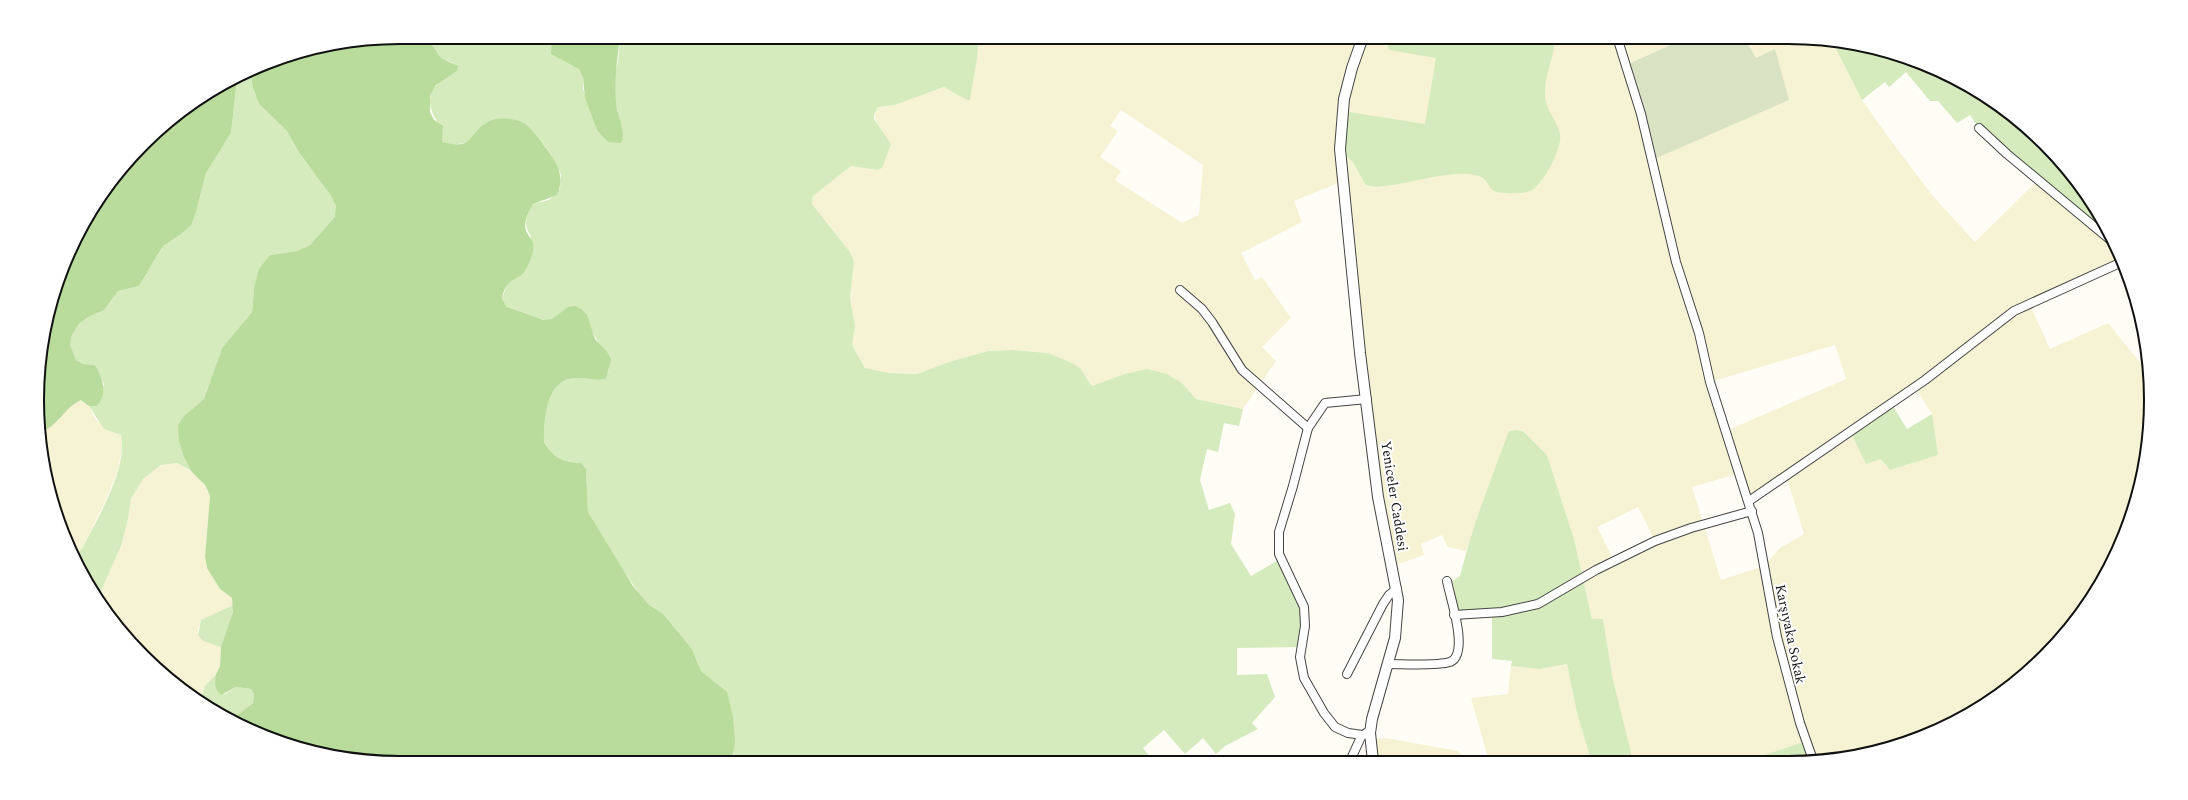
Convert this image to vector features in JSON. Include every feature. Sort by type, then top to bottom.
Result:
[{"type":"street","name":"Yeniceler Caddesi","points":[[1361,44],[1352,68],[1342,117],[1340,148],[1360,353],[1367,399],[1378,497],[1397,589],[1398,625],[1367,734],[1372,756]]},
{"type":"street","name":"Karşıyaka Sokak","points":[[1618,44],[1641,114],[1676,262],[1699,333],[1710,382],[1752,511],[1761,545],[1777,637],[1800,723],[1811,755]]},
{"type":"street","points":[[1979,128],[2007,154],[2102,233]]},
{"type":"street","points":[[1749,501],[1924,380],[2014,311],[2117,264]]},
{"type":"street","points":[[1180,290],[1202,309],[1212,322],[1242,370],[1308,428]]},
{"type":"street","points":[[1353,756],[1367,734],[1348,733],[1335,727],[1324,713],[1304,678],[1300,657],[1305,626],[1304,607],[1279,554],[1279,532],[1308,428],[1325,403],[1367,399]]},
{"type":"street","points":[[1454,615],[1502,612],[1538,604],[1634,550],[1691,528],[1752,511]]},
{"type":"street","points":[[1388,664],[1445,663],[1455,658],[1459,650],[1460,641],[1447,581]]},
{"type":"street","points":[[1347,674],[1383,604],[1389,595],[1397,589]]},
{"type":"shaded area","points":[[978,44],[1672,44],[1626,65],[1641,114],[1775,50],[1756,58],[1748,44],[1788,44],[1835,47],[1862,100],[1889,138],[1932,195],[1975,242],[2038,180],[2102,233],[2117,264],[2029,303],[2050,349],[2108,323],[2142,365],[2144,400],[2141,446],[2132,492],[2117,536],[2084,598],[2056,635],[2040,652],[2023,668],[1986,696],[1924,729],[1880,744],[1834,753],[1811,755],[1806,741],[1762,756],[1631,756],[1613,680],[1603,619],[1592,619],[1574,539],[1547,455],[1523,431],[1509,432],[1466,551],[1448,547],[1442,535],[1421,544],[1424,555],[1392,566],[1378,497],[1343,181],[1294,201],[1302,222],[1241,253],[1255,280],[1262,277],[1291,318],[1262,347],[1276,361],[1243,409],[1196,399],[1182,383],[1102,383],[1092,386],[1086,376],[1072,363],[1048,353],[1012,350],[988,351],[949,362],[917,374],[889,373],[865,368],[852,344],[855,326],[850,298],[854,262],[850,252],[812,204],[813,196],[851,166],[878,170],[882,168],[883,161],[878,125],[874,115],[878,107],[895,105],[944,87],[970,100]],"holes":[[[1121,110],[1203,165],[1199,215],[1182,223],[1115,180],[1121,171],[1100,157],[1118,131],[1110,126]],[[1835,345],[1846,379],[1726,431],[1710,382]],[[1915,387],[1932,414],[1937,454],[1890,470],[1881,459],[1850,431]],[[1740,473],[1749,501],[1786,475],[1804,534],[1780,548],[1764,566],[1721,580],[1692,487]],[[1638,507],[1655,541],[1614,561],[1597,527]]]},
{"type":"shaded area","points":[[81,400],[89,406],[95,419],[112,432],[121,435],[123,444],[117,473],[104,504],[82,549],[79,552],[71,536],[56,492],[47,446],[46,431],[73,404]]},
{"type":"shaded area","points":[[177,463],[200,478],[210,496],[205,557],[207,568],[220,589],[232,598],[233,605],[201,620],[198,629],[198,635],[203,641],[221,647],[220,666],[216,674],[205,686],[202,696],[165,668],[148,652],[132,635],[100,592],[121,546],[128,519],[131,499],[143,479],[161,465]]},
{"type":"shaded area","points":[[1567,664],[1577,713],[1590,756],[1488,756],[1471,698],[1508,694],[1511,666],[1539,669]]},
{"type":"shaded area","points":[[1386,738],[1458,751],[1463,756],[1373,756],[1375,739]]},
{"type":"green space","points":[[400,44],[432,44],[441,58],[458,66],[457,71],[436,85],[430,96],[430,112],[434,120],[443,126],[442,142],[453,144],[466,143],[481,126],[488,122],[497,119],[509,119],[525,124],[529,127],[553,158],[558,167],[560,176],[559,190],[557,195],[533,204],[528,213],[525,227],[532,240],[533,251],[526,269],[506,286],[502,299],[507,307],[544,320],[552,319],[568,307],[575,306],[581,309],[587,315],[595,339],[608,353],[611,360],[606,379],[569,379],[561,383],[555,389],[546,415],[544,442],[551,452],[559,458],[569,462],[581,463],[586,469],[588,512],[633,586],[649,605],[663,614],[692,649],[701,671],[727,692],[733,717],[735,742],[733,756],[400,756],[354,753],[308,744],[286,737],[264,729],[236,716],[253,703],[254,694],[251,689],[236,687],[221,695],[217,691],[215,684],[216,674],[220,666],[221,647],[233,612],[232,598],[220,589],[207,568],[205,557],[210,496],[205,485],[191,471],[184,457],[179,441],[178,425],[184,416],[204,399],[222,348],[252,312],[254,288],[259,269],[270,255],[297,251],[310,245],[335,217],[336,206],[331,196],[298,151],[287,131],[259,104],[251,77],[264,71],[308,56],[354,47]]},
{"type":"green space","points":[[432,44],[552,44],[564,60],[579,69],[583,78],[583,89],[597,130],[622,134],[614,92],[614,76],[618,62],[619,44],[978,44],[970,100],[967,100],[944,87],[895,105],[878,107],[874,115],[874,119],[891,144],[882,168],[878,170],[851,166],[813,196],[812,204],[850,252],[854,262],[850,298],[855,326],[852,345],[865,368],[889,373],[917,374],[949,362],[988,351],[1012,350],[1048,353],[1072,363],[1080,368],[1092,386],[1125,374],[1147,369],[1167,374],[1182,383],[1196,399],[1243,409],[1239,426],[1224,423],[1218,452],[1207,449],[1200,480],[1209,510],[1230,503],[1235,514],[1231,544],[1251,576],[1280,559],[1303,601],[1302,647],[1237,648],[1237,675],[1267,674],[1275,697],[1252,723],[1258,729],[1225,746],[1216,754],[1203,738],[1185,754],[1164,730],[1143,748],[1149,756],[734,756],[717,684],[701,671],[692,649],[643,599],[617,561],[588,512],[586,469],[581,463],[569,462],[559,458],[551,452],[544,442],[546,415],[555,389],[561,383],[569,379],[606,379],[609,368],[608,353],[601,347],[592,331],[560,315],[552,320],[544,320],[507,307],[502,299],[507,284],[526,269],[531,236],[528,232],[526,224],[529,212],[533,204],[549,200],[560,189],[561,174],[546,147],[528,126],[522,123],[500,119],[482,127],[469,142],[453,145],[442,142],[441,135],[443,131],[433,114],[430,102],[433,90],[449,73],[453,63],[441,58]]},
{"type":"green space","points":[[552,44],[619,44],[615,91],[623,136],[621,143],[608,142],[597,130],[585,98],[583,78],[579,69],[551,54]]},
{"type":"green space","points":[[1387,44],[1555,44],[1546,80],[1545,94],[1547,105],[1560,134],[1560,140],[1559,147],[1552,164],[1537,186],[1524,193],[1496,192],[1491,189],[1482,177],[1466,174],[1434,177],[1386,186],[1365,184],[1353,162],[1341,152],[1342,111],[1425,124],[1436,58],[1389,50]]},
{"type":"green space","points":[[1672,44],[1748,44],[1756,58],[1775,49],[1789,100],[1652,160],[1626,65]]},
{"type":"green space","points":[[1835,47],[1880,56],[1924,71],[1986,104],[2023,132],[2056,165],[2084,202],[2101,232],[1979,128],[1970,115],[1957,123],[1938,101],[1930,101],[1906,72],[1889,87],[1885,82],[1862,100]]},
{"type":"green space","points":[[251,77],[259,104],[287,131],[298,151],[331,196],[336,206],[336,217],[310,245],[297,251],[270,255],[254,288],[252,312],[222,348],[204,399],[184,416],[184,457],[191,471],[177,463],[161,465],[143,479],[131,499],[128,519],[121,546],[100,592],[79,552],[82,549],[103,509],[116,478],[122,448],[121,435],[104,429],[89,406],[97,406],[104,384],[95,365],[83,364],[76,360],[70,344],[72,335],[79,324],[88,317],[103,310],[118,291],[139,286],[163,246],[180,235],[196,212],[206,173],[231,133],[237,84]]},
{"type":"green space","points":[[237,84],[231,133],[206,173],[196,212],[191,225],[180,235],[163,246],[139,286],[118,291],[104,310],[88,317],[79,324],[72,335],[70,344],[76,360],[83,364],[95,365],[100,375],[103,391],[100,401],[97,406],[89,406],[81,400],[75,403],[46,430],[44,400],[45,377],[47,354],[56,308],[71,264],[92,222],[118,183],[148,148],[165,132],[202,104]]},
{"type":"green space","points":[[1891,403],[1907,429],[1932,414],[1938,455],[1890,470],[1881,459],[1866,464],[1850,431]]},
{"type":"green space","points":[[1509,431],[1523,431],[1547,455],[1574,539],[1592,619],[1603,619],[1613,680],[1632,756],[1590,756],[1577,713],[1567,664],[1539,669],[1511,666],[1512,661],[1492,659],[1492,613],[1454,615],[1448,584],[1460,576],[1476,521]]},
{"type":"green space","points":[[233,605],[231,621],[221,647],[203,641],[198,635],[201,620]]},
{"type":"green space","points":[[216,674],[217,691],[225,694],[236,687],[251,689],[254,694],[253,703],[236,716],[202,696],[205,686]]},
{"type":"green space","points":[[1806,741],[1811,755],[1788,756],[1762,756]]}]
